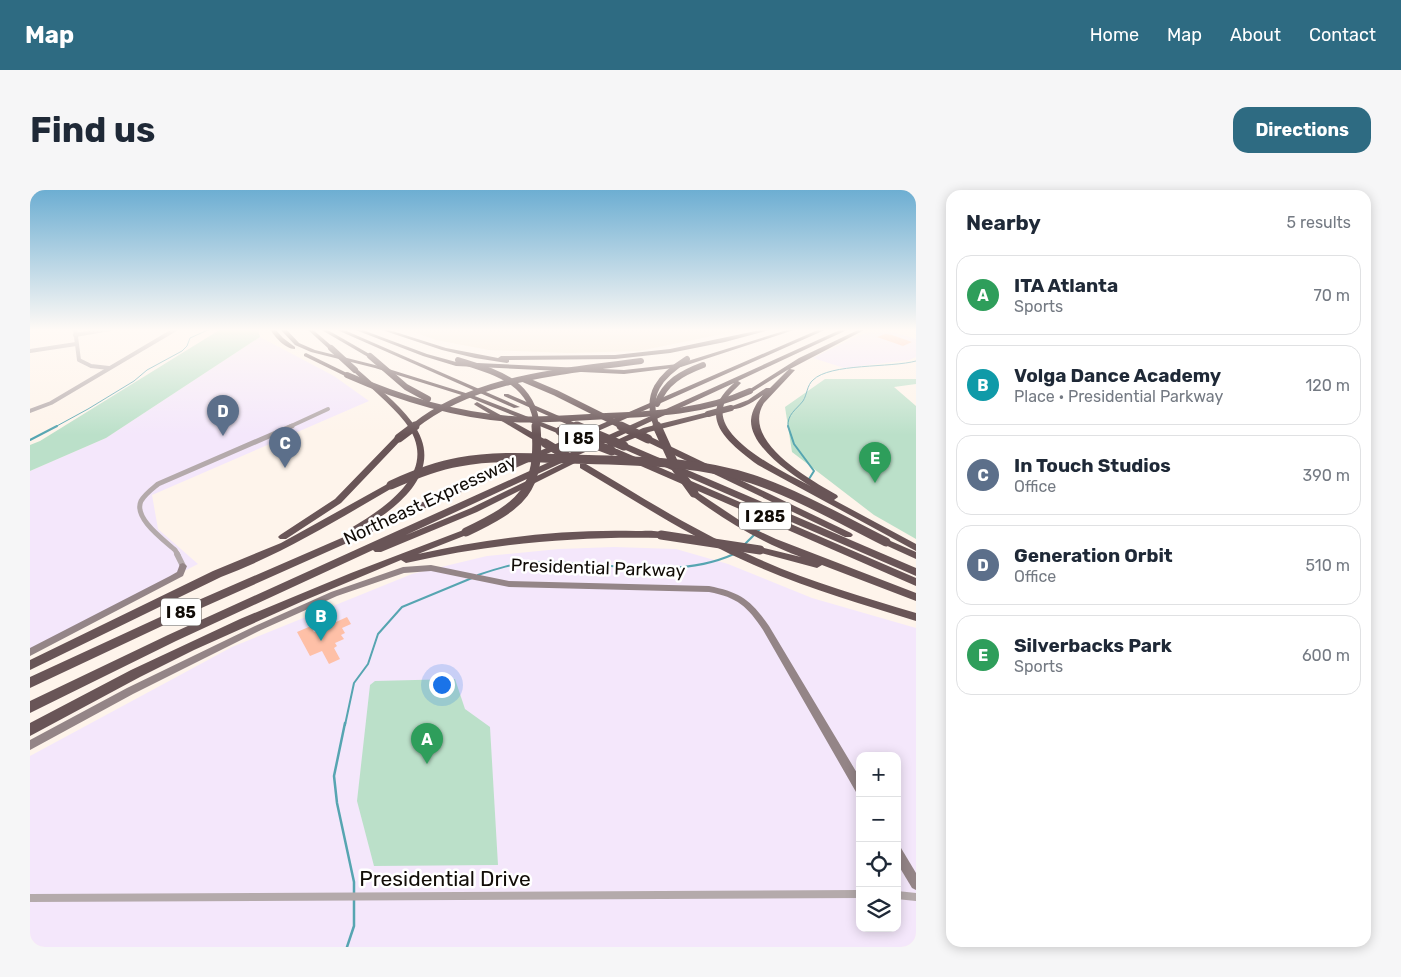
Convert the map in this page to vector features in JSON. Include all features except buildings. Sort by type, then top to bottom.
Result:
[{"type":"highway","points":[[326,364],[372,386],[449,409],[480,416],[512,419],[652,414],[714,405],[750,391],[791,364]]},
{"type":"highway","points":[[334,545],[391,506],[412,484],[421,462],[419,441],[411,424],[349,364]]},
{"type":"highway","points":[[366,364],[470,396],[563,430]]},
{"type":"highway","points":[[380,364],[406,387],[422,397],[449,409]]},
{"type":"highway","points":[[418,364],[563,430]]},
{"type":"highway","name":"I 285","points":[[435,364],[916,570]]},
{"type":"highway","points":[[463,364],[624,372],[667,369],[679,364]]},
{"type":"highway","points":[[30,730],[83,700],[167,657],[294,598],[466,532],[488,522],[518,501],[533,478],[537,466],[535,410],[526,394],[515,384],[472,364]]},
{"type":"highway","points":[[474,364],[543,387],[916,570]]},
{"type":"highway","points":[[559,364],[594,367],[652,367],[668,364]]},
{"type":"highway","points":[[217,574],[228,566],[291,533],[320,514],[352,488],[412,426],[442,406],[485,388],[522,378],[612,364]]},
{"type":"highway","points":[[682,364],[667,373],[655,390],[652,408],[663,442],[673,465],[684,483],[709,506],[756,534],[916,598]]},
{"type":"highway","points":[[663,442],[657,412],[659,396],[677,377],[706,364]]},
{"type":"highway","name":"Northeast Expressway","points":[[30,683],[108,645],[742,364]]},
{"type":"highway","name":"Northeast Expressway","points":[[30,707],[115,664],[767,364]]},
{"type":"highway","points":[[322,569],[357,559],[474,510],[628,436],[664,424],[730,408],[760,396],[799,364]]},
{"type":"highway","points":[[792,370],[767,396],[756,413],[758,433],[769,449],[786,466],[802,477],[916,544]]},
{"type":"highway","points":[[752,371],[745,380],[728,390],[720,402],[720,418],[724,428],[733,440],[761,463],[916,548]]},
{"type":"highway","points":[[427,384],[478,405],[692,529],[748,558],[804,581],[916,617]]},
{"type":"highway","name":"I 285","points":[[563,430],[916,582]]},
{"type":"highway","points":[[30,666],[217,574],[236,568],[300,536],[391,485],[434,468],[486,458],[523,457],[622,460],[681,464],[724,471],[772,487],[916,556]]},
{"type":"highway","points":[[376,567],[451,549],[503,541],[560,535],[622,533],[661,535],[760,550],[848,575],[916,598]]},
{"type":"street","points":[[88,364],[114,369]]},
{"type":"street","points":[[30,411],[51,403],[114,364]]},
{"type":"street","points":[[30,652],[180,574],[183,566],[175,550],[147,524],[140,514],[140,503],[145,494],[158,484],[232,453],[328,409]]},
{"type":"street","name":"Presidential Parkway","points":[[30,745],[130,691],[258,628],[342,591],[403,570],[431,568],[526,585],[709,588],[728,592],[740,598],[754,609],[856,781]]},
{"type":"street","points":[[901,859],[916,884]]},
{"type":"street","name":"Presidential Drive","points":[[30,898],[856,894]]},
{"type":"street","points":[[901,896],[916,897]]},
{"type":"shaded area","points":[[218,364],[312,364],[334,376],[369,401],[152,495],[158,529],[198,564],[30,649],[30,471],[106,438]]},
{"type":"shaded area","points":[[833,364],[874,364],[844,368]]},
{"type":"shaded area","points":[[614,547],[676,549],[728,564],[812,598],[916,628],[916,947],[30,947],[30,756],[232,647],[412,574],[487,556],[559,549]]},
{"type":"green space","points":[[164,364],[218,364],[106,438],[30,471],[30,445],[40,441]]},
{"type":"green space","points":[[825,379],[916,379],[916,384],[894,387],[916,406],[916,539],[874,515],[792,452],[785,407]]},
{"type":"green space","points":[[455,679],[465,709],[490,727],[498,865],[374,866],[357,801],[370,685],[375,681]]},
{"type":"waterway","points":[[55,427],[134,381],[157,364]]},
{"type":"waterway","points":[[788,426],[790,415],[803,401],[811,382],[821,375],[846,368],[889,364]]},
{"type":"waterway","points":[[30,440],[57,426]]},
{"type":"waterway","points":[[788,426],[794,444],[814,471],[809,479]]},
{"type":"waterway","points":[[744,545],[767,522]]},
{"type":"waterway","points":[[478,575],[512,565],[534,562],[635,568],[686,567],[734,554]]},
{"type":"waterway","points":[[345,725],[354,683],[368,664],[378,634],[402,607],[472,578]]},
{"type":"waterway","points":[[345,723],[334,776],[337,803],[354,882],[354,895]]},
{"type":"waterway","points":[[347,947],[354,926],[354,899]]},
{"type":"place","name":"Generation Orbit","points":[[223,436]]},
{"type":"place","name":"In Touch Studios","points":[[285,468]]},
{"type":"place","name":"Silverbacks Park","points":[[875,483]]},
{"type":"place","name":"Volga Dance Academy","points":[[321,641]]},
{"type":"place","name":"ITA Atlanta","points":[[427,764]]}]
